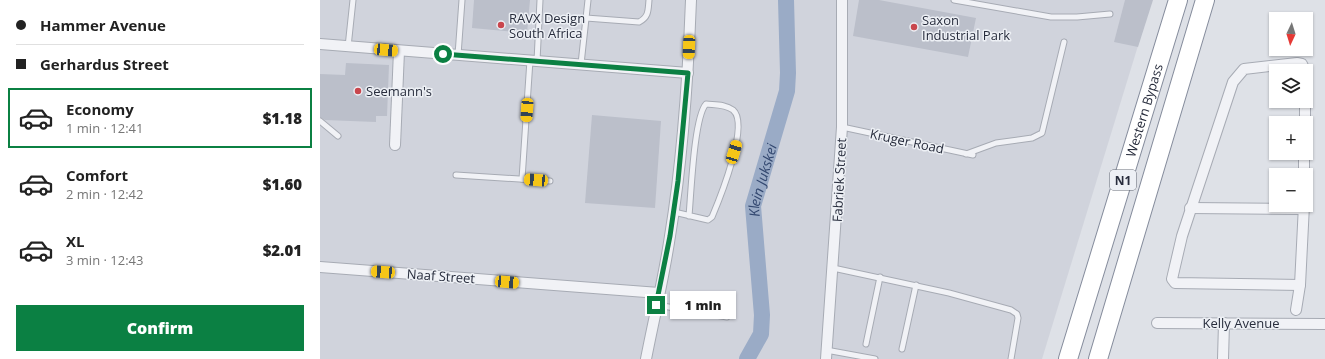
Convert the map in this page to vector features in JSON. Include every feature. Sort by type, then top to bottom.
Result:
[{"type":"highway","name":"Western Bypass","points":[[1068,359],[1178,0]]},
{"type":"highway","name":"Western Bypass","points":[[1098,359],[1205,0]]},
{"type":"street","points":[[646,359],[674,212],[681,155],[688,73],[691,0]]},
{"type":"street","name":"Fabriek Street","points":[[826,354],[842,127],[842,0]]},
{"type":"street","points":[[320,44],[688,73]]},
{"type":"street","points":[[394,145],[399,51]]},
{"type":"street","points":[[1287,64],[1302,64]]},
{"type":"street","points":[[1269,66],[1249,68],[1239,73],[1233,82],[1190,208],[1172,279],[1174,282],[1300,284]]},
{"type":"street","points":[[1190,208],[1269,207]]},
{"type":"street","points":[[1295,316],[1300,284],[1304,212]]},
{"type":"street","name":"Naaf Street","points":[[320,267],[659,293]]},
{"type":"street","name":"Kelly Avenue","points":[[1156,323],[1224,323],[1295,316],[1325,324]]},
{"type":"street","points":[[1223,359],[1224,323]]},
{"type":"lane","points":[[348,47],[353,0]]},
{"type":"lane","points":[[458,55],[462,0]]},
{"type":"lane","points":[[522,179],[528,82],[533,61],[540,0]]},
{"type":"lane","points":[[581,64],[588,0]]},
{"type":"lane","points":[[586,18],[639,22],[645,20],[648,14],[648,0]]},
{"type":"lane","points":[[954,0],[1050,17],[1077,17],[1110,14]]},
{"type":"lane","points":[[966,154],[996,143],[1032,138],[1042,133],[1064,42]]},
{"type":"lane","points":[[674,212],[702,220],[711,218],[738,140],[738,123],[734,111],[726,106],[706,104],[702,108],[698,130],[689,216]]},
{"type":"lane","points":[[320,121],[338,136]]},
{"type":"lane","name":"Kruger Road","points":[[842,127],[973,155]]},
{"type":"lane","points":[[456,175],[550,181]]},
{"type":"lane","points":[[833,268],[916,285],[1005,307],[1017,314],[1018,326],[1011,359]]},
{"type":"lane","points":[[866,344],[880,277]]},
{"type":"lane","points":[[902,349],[916,285]]},
{"type":"lane","points":[[656,305],[727,317]]},
{"type":"lane","points":[[826,354],[875,359]]},
{"type":"shaded area","points":[[320,0],[1152,0],[1042,359],[320,359]]},
{"type":"building","points":[[474,0],[530,0],[527,33],[472,28]]},
{"type":"building","name":"Saxon Industrial Park","points":[[859,0],[879,0],[976,18],[968,57],[853,36]]},
{"type":"building","points":[[1125,0],[1153,0],[1138,47],[1114,42]]},
{"type":"building","points":[[346,63],[389,65],[387,116],[376,116],[376,122],[325,120],[320,117],[320,74],[345,75]]},
{"type":"building","points":[[592,115],[661,121],[655,208],[585,203]]},
{"type":"waterway","name":"Klein Jukskei","points":[[747,359],[761,334],[762,315],[753,206],[787,91],[786,0]]},
{"type":"place","name":"RAVX Design South Africa","points":[[501,25]]},
{"type":"place","name":"Saxon Industrial Park","points":[[914,27]]},
{"type":"place","name":"Seemann's","points":[[358,91]]},
{"type":"route","points":[[443,54],[688,73],[678,181],[668,251],[656,305]]}]
